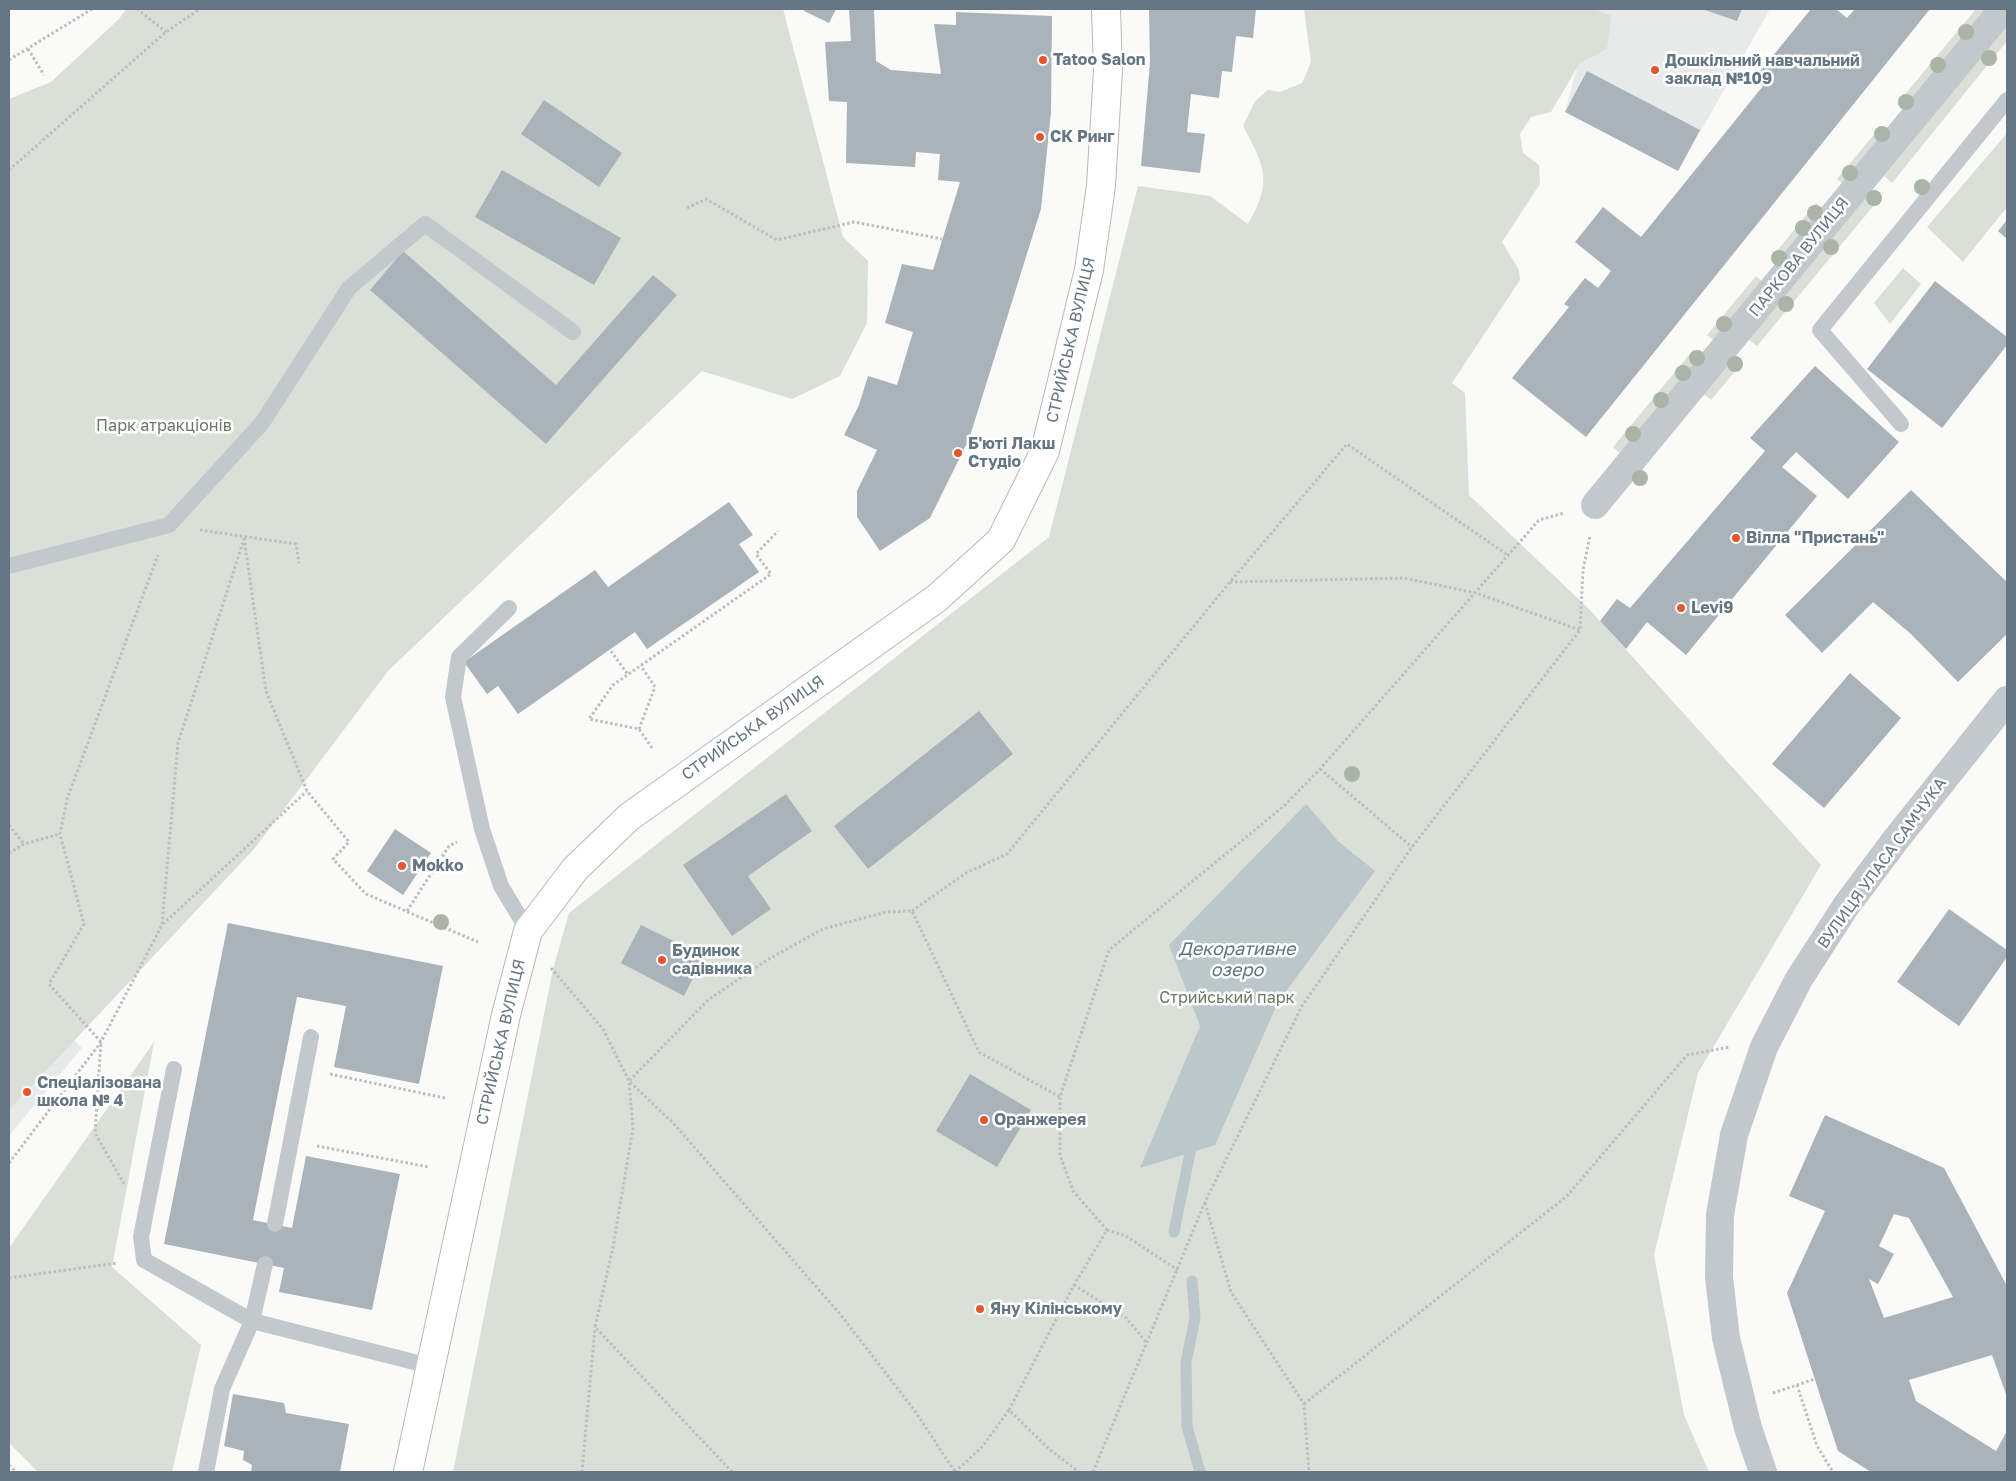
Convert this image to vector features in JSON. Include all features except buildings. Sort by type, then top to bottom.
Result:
[{"type":"main road","name":"СТРИЙСЬКА ВУЛИЦЯ","points":[[408,1472],[506,1016],[528,930],[575,869],[629,817],[936,598],[1001,540],[1045,451],[1089,270],[1101,186],[1108,70],[1106,9]]},
{"type":"street","name":"ПАРКОВА ВУЛИЦЯ","points":[[1596,505],[2003,9]]},
{"type":"street","name":"ВУЛИЦЯ УЛАСА САМЧУКА","points":[[1763,1472],[1748,1428],[1726,1338],[1720,1277],[1720,1216],[1734,1135],[1764,1047],[1799,979],[1846,906],[1897,838],[2007,700]]},
{"type":"lane","points":[[1901,424],[1820,330],[2007,100]]},
{"type":"lane","points":[[9,566],[169,525],[262,423],[349,288],[425,224],[573,332]]},
{"type":"lane","points":[[509,608],[459,657],[453,697],[482,829],[501,886],[528,930]]},
{"type":"lane","points":[[275,1224],[312,1037]]},
{"type":"lane","points":[[174,1069],[141,1237],[144,1260],[252,1321],[430,1366]]},
{"type":"lane","points":[[206,1472],[222,1389],[252,1321],[265,1264]]},
{"type":"path","points":[[9,60],[92,9]]},
{"type":"path","points":[[137,9],[166,32]]},
{"type":"path","points":[[9,170],[166,32],[200,9]]},
{"type":"path","points":[[28,49],[44,75]]},
{"type":"path","points":[[687,208],[706,199],[777,240],[854,222],[942,239]]},
{"type":"path","points":[[582,1472],[594,1327],[613,1247],[633,1128],[629,1081],[708,1000],[767,960],[823,929],[886,912],[912,911],[966,873],[1007,854],[1230,582],[1347,444],[1509,556]]},
{"type":"path","points":[[1093,1472],[1146,1342],[1178,1270],[1205,1202],[1302,1006],[1412,848],[1580,630],[1583,570],[1596,505],[1539,520],[1320,769],[1284,806],[1110,950],[1060,1096],[1060,1155],[1073,1191],[1107,1230],[1126,1236],[1178,1270]]},
{"type":"path","points":[[128,1191],[95,1133],[101,1042],[50,984],[84,924],[60,834],[67,799],[169,525],[244,538],[296,544],[299,564]]},
{"type":"path","points":[[652,748],[639,729],[589,719],[613,685],[770,574],[756,554],[778,531]]},
{"type":"path","points":[[244,538],[266,691],[307,791],[349,842],[333,859],[366,894],[478,942]]},
{"type":"path","points":[[162,925],[178,743],[244,538]]},
{"type":"path","points":[[1230,582],[1404,578],[1476,593],[1580,630]]},
{"type":"path","points":[[611,652],[628,674]]},
{"type":"path","points":[[639,729],[655,687],[641,666]]},
{"type":"path","points":[[1320,769],[1412,848]]},
{"type":"path","points":[[9,1163],[101,1042],[162,925],[307,791]]},
{"type":"path","points":[[9,825],[24,844]]},
{"type":"path","points":[[9,853],[24,844],[60,834]]},
{"type":"path","points":[[407,912],[449,846]]},
{"type":"path","points":[[912,911],[979,1052],[1060,1096]]},
{"type":"path","points":[[548,967],[553,969],[603,1029],[629,1081],[675,1125],[840,1314],[915,1411],[955,1472],[982,1447],[1009,1410],[1074,1285],[1107,1230]]},
{"type":"path","points":[[1304,1404],[1567,1196],[1687,1055],[1732,1046]]},
{"type":"path","points":[[305,1069],[445,1098]]},
{"type":"path","points":[[291,1141],[430,1167]]},
{"type":"path","points":[[1205,1202],[1231,1292],[1304,1404],[1309,1472]]},
{"type":"path","points":[[9,1278],[144,1260]]},
{"type":"path","points":[[1074,1285],[1126,1318],[1146,1342]]},
{"type":"path","points":[[594,1327],[732,1472]]},
{"type":"path","points":[[1764,1396],[1815,1379]]},
{"type":"path","points":[[1797,1385],[1817,1446],[1833,1472]]},
{"type":"path","points":[[1009,1410],[1048,1449],[1079,1472]]},
{"type":"path","points":[[9,1464],[16,1472]]},
{"type":"shaded area","name":"Дошкільний навчальний заклад №109","points":[[1593,9],[1770,9],[1678,171],[1565,112]]},
{"type":"shaded area","name":"Спеціалізована школа № 4","points":[[31,1000],[82,1048],[9,1136],[9,1012]]},
{"type":"green space","name":"Парк атракціонів","points":[[126,9],[783,9],[843,237],[868,261],[867,323],[840,376],[792,399],[702,371],[388,671],[255,848],[9,1110],[9,99],[51,82],[119,19]]},
{"type":"green space","name":"Стрийський парк","points":[[1304,9],[1593,9],[1611,15],[1607,49],[1580,63],[1551,112],[1531,117],[1520,134],[1523,153],[1539,165],[1540,184],[1502,242],[1519,270],[1520,280],[1452,383],[1465,393],[1469,495],[1589,609],[1821,865],[1698,1073],[1654,1255],[1684,1415],[1709,1472],[453,1472],[553,969],[569,913],[1049,537],[1138,186],[1210,196],[1248,224],[1261,196],[1263,174],[1257,153],[1243,126],[1255,101],[1268,90],[1280,92],[1302,83],[1311,62]]},
{"type":"green space","points":[[1976,9],[1990,9],[1905,111],[1897,104]]},
{"type":"green space","points":[[2007,25],[2007,41],[1892,183],[1884,176]]},
{"type":"green space","points":[[1881,126],[1888,132],[1844,185],[1837,179]]},
{"type":"green space","points":[[2007,133],[2007,207],[1963,262],[1927,227]]},
{"type":"green space","points":[[1871,191],[1880,198],[1757,346],[1748,339]]},
{"type":"green space","points":[[1816,203],[1824,209],[1779,264],[1772,257]]},
{"type":"green space","points":[[1903,268],[1921,284],[1890,324],[1874,303]]},
{"type":"green space","points":[[1756,276],[1764,283],[1716,342],[1707,335]]},
{"type":"green space","points":[[1693,350],[1702,358],[1622,455],[1613,447]]},
{"type":"green space","points":[[1734,355],[1743,362],[1711,400],[1702,393]]},
{"type":"green space","points":[[154,1042],[112,1267],[201,1345],[172,1472],[38,1472],[9,1443],[9,1248]]},
{"type":"water","name":"Декоративне озеро","points":[[1306,804],[1339,842],[1375,871],[1278,1002],[1215,1145],[1140,1168],[1200,1026],[1169,945]]},
{"type":"waterway","points":[[1174,1232],[1193,1138]]},
{"type":"waterway","points":[[1192,1281],[1195,1318],[1186,1362],[1187,1426],[1200,1472]]},
{"type":"place","name":"Tatoo Salon","points":[[1043,60]]},
{"type":"place","name":"Дошкільний навчальний заклад №109","points":[[1655,70]]},
{"type":"place","name":"СК Ринг","points":[[1040,137]]},
{"type":"place","name":"Б'юті Лакш Студіо","points":[[958,453]]},
{"type":"place","name":"Вілла \"Пристань\"","points":[[1736,538]]},
{"type":"place","name":"Levi9","points":[[1681,608]]},
{"type":"place","name":"Mokko","points":[[402,866]]},
{"type":"place","name":"Будинок садівника","points":[[662,960]]},
{"type":"place","name":"Спеціалізована школа № 4","points":[[27,1092]]},
{"type":"place","name":"Оранжерея","points":[[984,1120]]},
{"type":"place","name":"Яну Кілінському","points":[[980,1309]]}]
